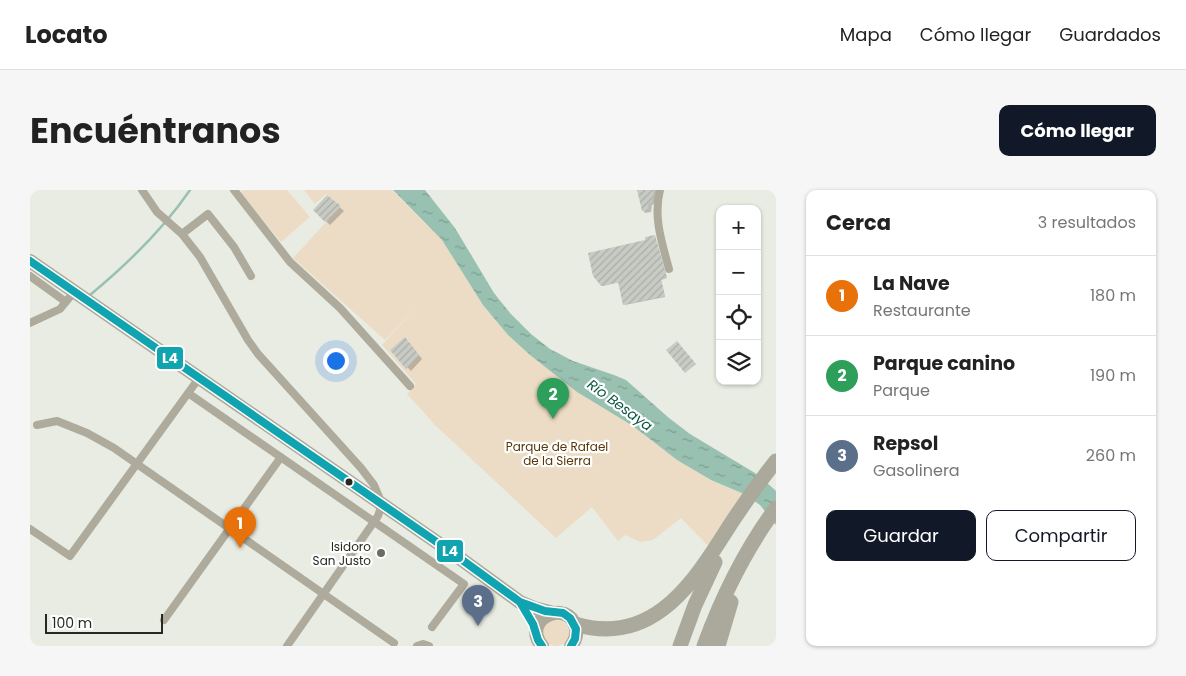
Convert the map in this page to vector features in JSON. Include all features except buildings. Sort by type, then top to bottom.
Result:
[{"type":"highway","points":[[30,261],[70,297],[199,378],[486,576],[520,602],[540,610],[566,615],[574,639],[596,636],[614,638],[632,636],[648,630],[657,624],[673,609],[776,471]]},
{"type":"highway","points":[[680,646],[716,553],[750,494],[776,461]]},
{"type":"highway","points":[[704,646],[716,613],[776,508]]},
{"type":"highway","points":[[718,646],[742,567],[776,519]]},
{"type":"highway","points":[[520,602],[537,640]]},
{"type":"highway","points":[[537,640],[540,621],[547,615],[554,613]]},
{"type":"street","points":[[142,190],[157,212],[182,234],[210,271],[248,340],[258,354],[361,468],[374,485],[382,504],[382,510],[375,521],[287,646]]},
{"type":"street","points":[[234,190],[290,262],[340,308],[410,386]]},
{"type":"street","points":[[660,190],[657,203],[658,228],[669,269]]},
{"type":"street","points":[[182,234],[208,214],[234,247],[251,276]]},
{"type":"street","points":[[30,276],[70,297],[60,309],[30,323]]},
{"type":"street","points":[[30,529],[70,556],[199,378]]},
{"type":"street","points":[[188,393],[464,584],[432,627]]},
{"type":"street","points":[[37,425],[57,422],[72,426],[114,448],[394,643]]},
{"type":"street","points":[[164,620],[281,457]]},
{"type":"street","points":[[417,646],[423,644],[429,646]]},
{"type":"green space","points":[[244,190],[287,190],[310,217],[281,242],[240,193]]},
{"type":"green space","name":"Parque de Rafael de la Sierra","points":[[304,190],[392,190],[442,240],[483,305],[508,335],[530,355],[577,392],[633,426],[677,460],[711,480],[744,494],[710,548],[681,518],[653,540],[640,542],[625,535],[618,541],[592,507],[556,538],[436,426],[407,394],[416,384],[382,345],[417,306],[385,340],[293,258],[341,206],[326,194],[315,204]]},
{"type":"green space","points":[[556,620],[565,624],[569,633],[565,642],[556,646],[547,642],[543,633],[547,624]]},
{"type":"water","name":"Río Besaya","points":[[393,190],[425,190],[455,228],[494,293],[510,313],[531,334],[550,349],[573,361],[626,380],[690,434],[755,473],[774,489],[776,491],[776,525],[760,505],[744,494],[711,480],[677,460],[633,426],[577,392],[530,355],[508,335],[483,305],[442,240]]},
{"type":"waterway","points":[[90,295],[143,246],[190,190]]},
{"type":"transit line","name":"L4","points":[[30,261],[454,554],[520,602],[545,611],[563,613],[570,618],[576,629],[575,639],[571,646]]},
{"type":"transit line","name":"L4","points":[[520,602],[533,624],[542,646]]},
{"type":"place","name":"Parque canino","points":[[553,419]]},
{"type":"place","name":"La Nave","points":[[240,548]]},
{"type":"place","name":"Isidoro San Justo","points":[[381,553]]},
{"type":"place","name":"Repsol","points":[[478,626]]}]
